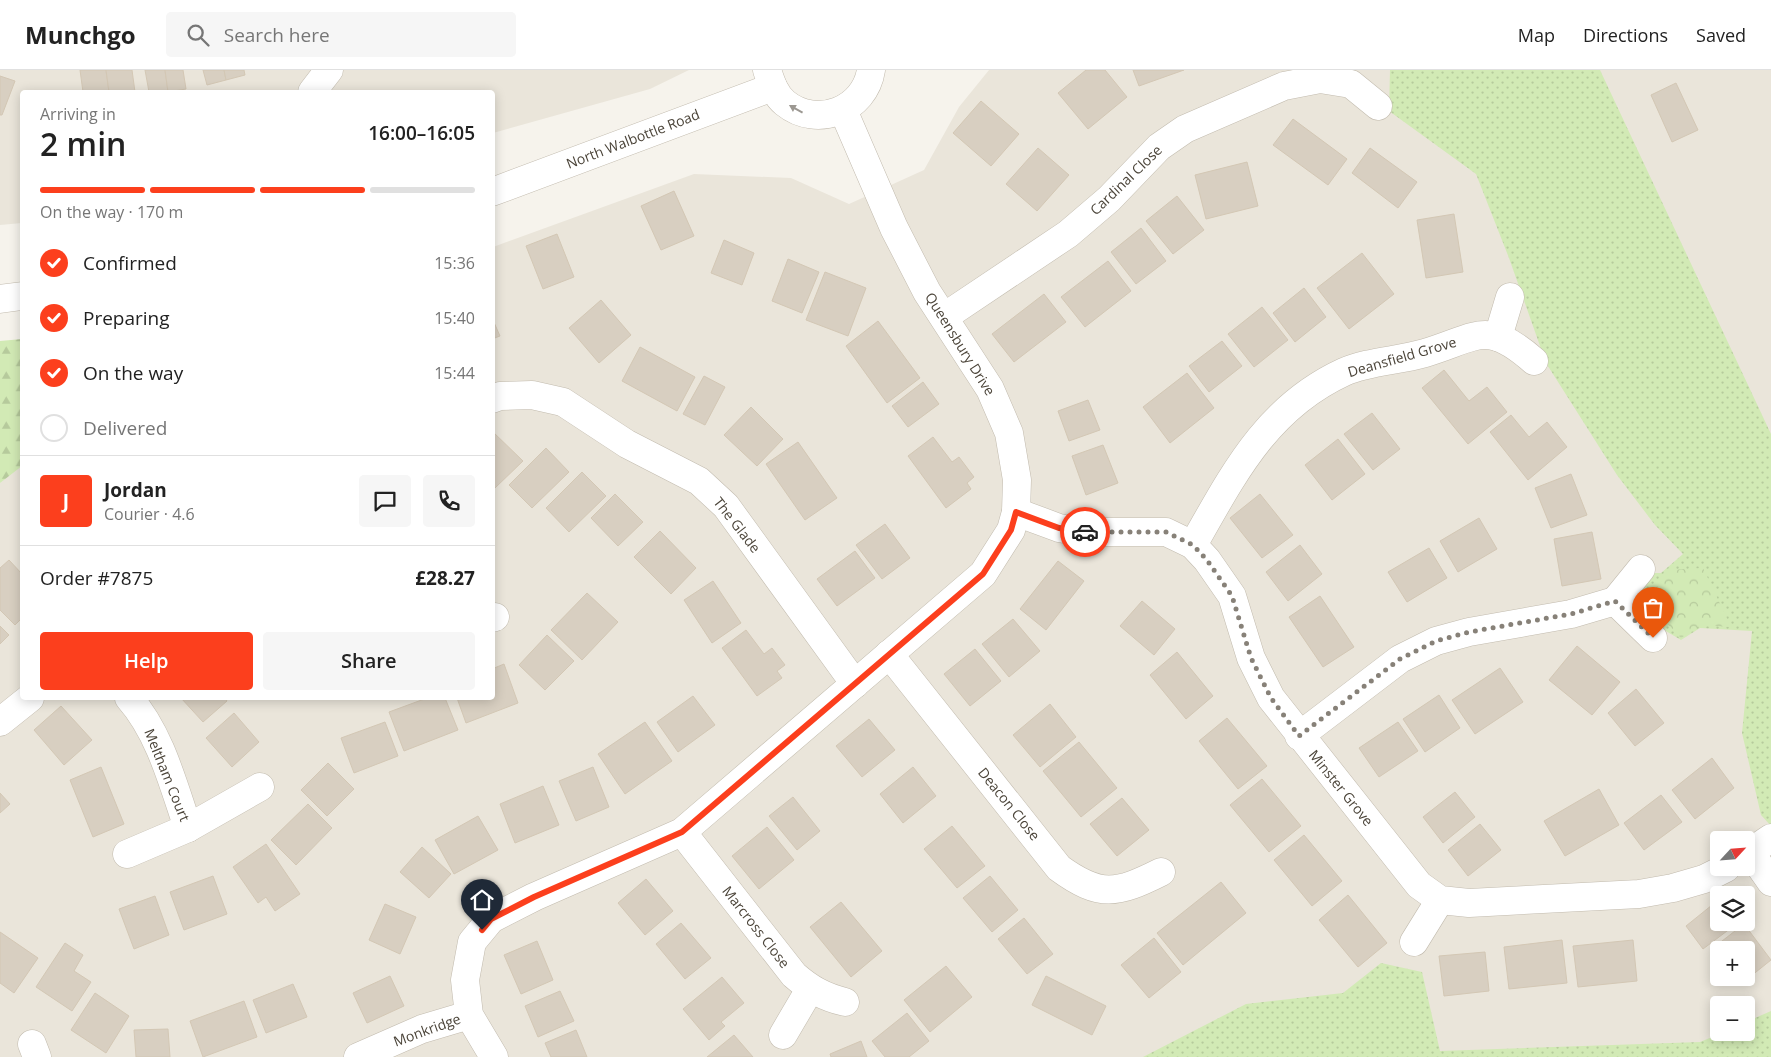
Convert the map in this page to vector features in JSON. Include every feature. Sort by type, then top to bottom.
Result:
[{"type":"street","points":[[314,90],[329,70]]},
{"type":"street","name":"North Walbottle Road","points":[[495,191],[770,78],[785,103],[803,113],[823,116],[843,110],[859,98],[870,80],[871,70]]},
{"type":"street","name":"Cardinal Close","points":[[944,317],[1068,234],[1109,199],[1159,147],[1185,129],[1284,86],[1320,79],[1356,77],[1378,106]]},
{"type":"street","name":"Queensbury Drive","points":[[494,1057],[469,1015],[465,980],[472,942],[491,919],[534,897],[682,832],[983,574],[1011,530],[1016,512],[1017,480],[1009,433],[990,389],[927,292],[894,228],[843,110]]},
{"type":"street","points":[[0,299],[20,296]]},
{"type":"street","points":[[1498,337],[1510,297]]},
{"type":"street","name":"Deansfield Grove","points":[[1193,545],[1242,460],[1277,417],[1313,390],[1345,372],[1410,357],[1468,338],[1487,334],[1516,345],[1534,361]]},
{"type":"street","name":"The Glade","points":[[495,397],[532,395],[564,402],[627,444],[699,481],[726,506],[856,684]]},
{"type":"street","name":"Minster Grove","points":[[1016,512],[1059,528],[1081,532],[1166,532],[1193,545],[1207,560],[1232,596],[1251,658],[1271,698],[1299,736],[1419,885],[1440,900],[1468,903],[1639,894],[1673,888],[1710,876]]},
{"type":"street","points":[[1299,736],[1400,659],[1436,641],[1469,632],[1571,614],[1615,601],[1641,569]]},
{"type":"street","points":[[1615,601],[1653,638]]},
{"type":"street","name":"Deacon Close","points":[[889,654],[1059,868],[1079,882],[1102,889],[1130,888],[1161,872]]},
{"type":"street","points":[[0,722],[28,700]]},
{"type":"street","name":"Meltham Court","points":[[131,700],[140,710],[162,755],[188,828]]},
{"type":"street","points":[[127,854],[188,828],[260,787]]},
{"type":"street","name":"Marcross Close","points":[[682,832],[794,975],[810,989],[828,998],[845,1002]]},
{"type":"street","points":[[1756,849],[1771,882]]},
{"type":"street","points":[[1414,942],[1440,900]]},
{"type":"street","points":[[782,1035],[810,989]]},
{"type":"street","name":"Monkridge","points":[[358,1057],[422,1029],[469,1015]]},
{"type":"shaded area","points":[[0,70],[689,70],[650,89],[495,132],[495,90],[20,90],[20,223],[0,225]]},
{"type":"shaded area","points":[[989,70],[1771,70],[1771,1057],[0,1057],[0,483],[3,478],[20,467],[20,700],[495,700],[495,246],[694,174],[791,178],[849,204],[924,170],[959,107]]},
{"type":"green space","points":[[1390,70],[1600,70],[1771,434],[1771,826],[1761,815],[1742,733],[1752,631],[1700,628],[1681,640],[1637,614],[1621,601],[1642,573],[1661,573],[1683,554],[1655,525],[1617,475],[1546,363],[1509,258],[1476,174],[1389,111]]},
{"type":"green space","points":[[20,339],[20,468],[0,483],[0,341]]},
{"type":"green space","points":[[1703,568],[1731,627],[1700,625],[1681,638],[1658,613],[1652,594],[1670,570]]},
{"type":"green space","points":[[1381,963],[1422,972],[1440,1051],[1700,1042],[1710,1038],[1710,1041],[1755,1041],[1755,1018],[1771,1011],[1771,1057],[1143,1057],[1246,1004],[1343,993]]},
{"type":"building","points":[[80,70],[106,70],[109,90],[83,90]]},
{"type":"building","points":[[106,70],[132,70],[135,90],[109,90]]},
{"type":"building","points":[[145,70],[165,70],[168,90],[149,90]]},
{"type":"building","points":[[165,70],[183,70],[186,89],[168,90]]},
{"type":"building","points":[[203,70],[224,70],[226,80],[207,85]]},
{"type":"building","points":[[224,70],[244,70],[245,75],[226,80]]},
{"type":"building","points":[[1086,70],[1105,70],[1127,97],[1088,129],[1058,93]]},
{"type":"building","points":[[1133,70],[1184,70],[1139,86]]},
{"type":"building","points":[[0,76],[15,81],[2,115],[0,115]]},
{"type":"building","points":[[1676,83],[1698,130],[1672,142],[1651,95]]},
{"type":"building","points":[[981,101],[1019,134],[991,166],[953,133]]},
{"type":"building","points":[[1293,119],[1347,159],[1328,185],[1273,145]]},
{"type":"building","points":[[1038,148],[1069,175],[1037,211],[1006,184]]},
{"type":"building","points":[[1370,148],[1417,182],[1398,208],[1352,173]]},
{"type":"building","points":[[1247,162],[1258,206],[1206,219],[1195,175]]},
{"type":"building","points":[[674,191],[694,236],[661,250],[641,206]]},
{"type":"building","points":[[1177,196],[1204,230],[1173,254],[1146,221]]},
{"type":"building","points":[[1454,214],[1463,272],[1426,278],[1417,220]]},
{"type":"building","points":[[1141,228],[1166,261],[1136,284],[1111,252]]},
{"type":"building","points":[[557,234],[574,277],[543,289],[526,246]]},
{"type":"building","points":[[724,240],[754,253],[742,285],[711,273]]},
{"type":"building","points":[[1362,253],[1394,294],[1349,329],[1317,288]]},
{"type":"building","points":[[788,259],[819,272],[802,313],[772,301]]},
{"type":"building","points":[[1108,261],[1131,291],[1085,327],[1061,297]]},
{"type":"building","points":[[825,272],[866,288],[848,336],[806,320]]},
{"type":"building","points":[[1304,288],[1326,317],[1295,342],[1273,313]]},
{"type":"building","points":[[1044,294],[1066,322],[1014,362],[992,334]]},
{"type":"building","points":[[601,300],[631,335],[599,363],[569,328]]},
{"type":"building","points":[[1262,307],[1288,340],[1254,367],[1228,334]]},
{"type":"building","points":[[878,321],[920,378],[887,403],[846,346]]},
{"type":"building","points":[[495,325],[500,336],[495,338]]},
{"type":"building","points":[[1222,341],[1242,366],[1209,392],[1189,366]]},
{"type":"building","points":[[640,347],[695,377],[677,411],[622,381]]},
{"type":"building","points":[[1444,370],[1469,401],[1487,387],[1507,412],[1468,444],[1422,388]]},
{"type":"building","points":[[1187,373],[1214,408],[1170,443],[1143,407]]},
{"type":"building","points":[[704,376],[725,387],[705,425],[683,414]]},
{"type":"building","points":[[923,382],[939,404],[908,427],[892,406]]},
{"type":"building","points":[[1088,400],[1100,430],[1069,441],[1058,411]]},
{"type":"building","points":[[751,407],[783,439],[757,466],[724,435]]},
{"type":"building","points":[[1372,413],[1400,449],[1373,470],[1344,434]]},
{"type":"building","points":[[1511,415],[1529,437],[1547,422],[1567,447],[1528,480],[1490,432]]},
{"type":"building","points":[[495,434],[523,461],[495,488]]},
{"type":"building","points":[[933,437],[952,462],[959,457],[974,477],[967,483],[971,489],[946,508],[908,456]]},
{"type":"building","points":[[1338,439],[1365,474],[1332,500],[1305,465]]},
{"type":"building","points":[[798,442],[837,498],[805,520],[766,464]]},
{"type":"building","points":[[1103,445],[1118,483],[1086,495],[1072,456]]},
{"type":"building","points":[[546,448],[569,472],[532,508],[509,485]]},
{"type":"building","points":[[582,472],[606,496],[569,532],[546,508]]},
{"type":"building","points":[[1571,474],[1587,515],[1551,528],[1535,488]]},
{"type":"building","points":[[615,494],[643,522],[618,546],[591,518]]},
{"type":"building","points":[[1260,494],[1293,535],[1262,558],[1230,518]]},
{"type":"building","points":[[1479,518],[1497,549],[1458,572],[1440,541]]},
{"type":"building","points":[[885,524],[910,558],[882,579],[856,545]]},
{"type":"building","points":[[660,531],[696,568],[671,594],[634,557]]},
{"type":"building","points":[[1592,532],[1601,579],[1562,586],[1554,539]]},
{"type":"building","points":[[1300,545],[1322,574],[1288,601],[1266,572]]},
{"type":"building","points":[[1429,548],[1447,578],[1407,602],[1388,572]]},
{"type":"building","points":[[855,551],[875,578],[837,606],[817,579]]},
{"type":"building","points":[[9,560],[20,572],[20,620],[15,625],[0,610],[0,568]]},
{"type":"building","points":[[1058,561],[1084,581],[1046,630],[1020,609]]},
{"type":"building","points":[[713,581],[741,623],[712,643],[684,600]]},
{"type":"building","points":[[587,593],[618,622],[582,660],[551,630]]},
{"type":"building","points":[[1320,596],[1354,647],[1323,667],[1289,617]]},
{"type":"building","points":[[1142,601],[1175,629],[1154,655],[1120,626]]},
{"type":"building","points":[[1013,619],[1040,651],[1009,677],[982,644]]},
{"type":"building","points":[[0,626],[9,635],[0,644]]},
{"type":"building","points":[[746,630],[764,654],[772,648],[785,665],[777,671],[782,678],[757,696],[722,648]]},
{"type":"building","points":[[547,635],[574,661],[545,690],[519,665]]},
{"type":"building","points":[[1577,646],[1620,682],[1592,715],[1549,680]]},
{"type":"building","points":[[975,649],[1001,681],[970,706],[944,674]]},
{"type":"building","points":[[1177,652],[1213,696],[1186,719],[1150,675]]},
{"type":"building","points":[[504,664],[518,703],[466,723],[458,700],[495,700],[495,668]]},
{"type":"building","points":[[1500,668],[1523,702],[1475,734],[1452,700]]},
{"type":"building","points":[[1636,689],[1664,723],[1635,746],[1608,713]]},
{"type":"building","points":[[1439,695],[1460,728],[1425,752],[1403,719]]},
{"type":"building","points":[[693,696],[715,725],[678,752],[657,722]]},
{"type":"building","points":[[183,700],[226,700],[227,701],[203,722]]},
{"type":"building","points":[[422,700],[446,700],[458,730],[404,751],[389,712]]},
{"type":"building","points":[[1050,704],[1076,737],[1040,767],[1013,735]]},
{"type":"building","points":[[61,706],[92,740],[64,765],[34,730]]},
{"type":"building","points":[[234,713],[259,742],[232,767],[206,738]]},
{"type":"building","points":[[1227,718],[1267,766],[1238,789],[1199,741]]},
{"type":"building","points":[[869,719],[895,750],[862,777],[836,746]]},
{"type":"building","points":[[385,722],[398,756],[354,773],[341,738]]},
{"type":"building","points":[[645,722],[672,761],[625,794],[598,754]]},
{"type":"building","points":[[1398,722],[1418,751],[1379,777],[1359,748]]},
{"type":"building","points":[[1079,742],[1117,788],[1081,817],[1043,771]]},
{"type":"building","points":[[1712,758],[1734,788],[1695,819],[1672,790]]},
{"type":"building","points":[[328,763],[354,789],[327,816],[301,790]]},
{"type":"building","points":[[101,767],[124,824],[93,837],[70,780]]},
{"type":"building","points":[[593,767],[609,807],[576,821],[559,781]]},
{"type":"building","points":[[913,767],[936,796],[903,823],[880,794]]},
{"type":"building","points":[[1262,779],[1301,826],[1269,852],[1230,805]]},
{"type":"building","points":[[543,786],[559,825],[515,843],[500,804]]},
{"type":"building","points":[[1599,789],[1619,825],[1565,856],[1544,821]]},
{"type":"building","points":[[1455,792],[1475,817],[1443,843],[1423,817]]},
{"type":"building","points":[[0,793],[10,804],[0,813]]},
{"type":"building","points":[[1661,795],[1682,822],[1644,850],[1624,823]]},
{"type":"building","points":[[793,797],[820,831],[797,850],[769,816]]},
{"type":"building","points":[[1122,798],[1149,830],[1117,856],[1090,824]]},
{"type":"building","points":[[308,804],[332,828],[296,865],[271,840]]},
{"type":"building","points":[[478,816],[498,850],[454,874],[435,840]]},
{"type":"building","points":[[1480,824],[1501,850],[1468,876],[1448,850]]},
{"type":"building","points":[[952,826],[985,866],[957,888],[924,849]]},
{"type":"building","points":[[767,827],[794,860],[759,889],[732,856]]},
{"type":"building","points":[[1304,835],[1342,881],[1312,906],[1274,860]]},
{"type":"building","points":[[266,844],[300,894],[275,911],[266,897],[258,903],[233,867]]},
{"type":"building","points":[[422,847],[451,874],[429,898],[400,872]]},
{"type":"building","points":[[213,876],[227,914],[184,930],[170,892]]},
{"type":"building","points":[[990,876],[1018,910],[992,932],[963,898]]},
{"type":"building","points":[[646,879],[673,911],[645,935],[618,903]]},
{"type":"building","points":[[1221,882],[1246,913],[1183,965],[1157,933]]},
{"type":"building","points":[[1348,895],[1387,943],[1358,967],[1319,920]]},
{"type":"building","points":[[155,896],[169,935],[134,949],[119,909]]},
{"type":"building","points":[[841,902],[882,951],[851,977],[810,927]]},
{"type":"building","points":[[385,904],[416,917],[400,954],[369,940]]},
{"type":"building","points":[[1710,907],[1710,931],[1727,931],[1714,941],[1710,941],[1710,944],[1703,949],[1686,926]]},
{"type":"building","points":[[1024,918],[1053,954],[1027,974],[998,939]]},
{"type":"building","points":[[681,923],[711,958],[685,979],[656,944]]},
{"type":"building","points":[[1735,931],[1749,931],[1771,960],[1755,973],[1755,941],[1722,941]]},
{"type":"building","points":[[0,932],[38,958],[14,993],[0,983]]},
{"type":"building","points":[[1154,938],[1181,972],[1149,998],[1121,965]]},
{"type":"building","points":[[1562,940],[1567,983],[1509,989],[1504,947]]},
{"type":"building","points":[[1633,940],[1637,981],[1578,987],[1573,946]]},
{"type":"building","points":[[537,941],[553,980],[521,994],[504,955]]},
{"type":"building","points":[[65,943],[83,955],[74,971],[91,982],[72,1011],[36,987]]},
{"type":"building","points":[[1485,952],[1489,991],[1444,996],[1439,956]]},
{"type":"building","points":[[946,966],[972,997],[930,1032],[904,1000]]},
{"type":"building","points":[[390,976],[404,1006],[367,1023],[353,993]]},
{"type":"building","points":[[1046,976],[1106,1006],[1092,1035],[1032,1005]]},
{"type":"building","points":[[722,977],[744,1003],[721,1022],[725,1026],[709,1040],[683,1009]]},
{"type":"building","points":[[293,984],[307,1017],[266,1033],[253,1000]]},
{"type":"building","points":[[560,991],[574,1021],[538,1037],[525,1006]]},
{"type":"building","points":[[95,993],[129,1016],[106,1053],[71,1030]]},
{"type":"building","points":[[244,1001],[257,1037],[203,1057],[190,1021]]},
{"type":"building","points":[[907,1013],[929,1041],[909,1057],[885,1057],[872,1041]]},
{"type":"building","points":[[168,1029],[170,1057],[136,1057],[134,1030]]},
{"type":"building","points":[[576,1030],[587,1057],[551,1057],[545,1043]]},
{"type":"building","points":[[734,1035],[753,1057],[707,1057]]},
{"type":"building","points":[[861,1041],[867,1057],[831,1057],[830,1054]]},
{"type":"way so far","points":[[1085,532],[1166,532],[1182,538],[1193,545],[1220,576],[1232,596],[1239,624],[1251,658],[1271,698],[1299,736],[1400,659],[1436,641],[1469,632],[1571,614],[1615,601],[1634,617],[1653,638]]},
{"type":"route","points":[[482,930],[491,919],[534,897],[651,848],[682,832],[718,804],[983,574],[1011,530],[1016,512],[1059,528],[1085,532]]}]
